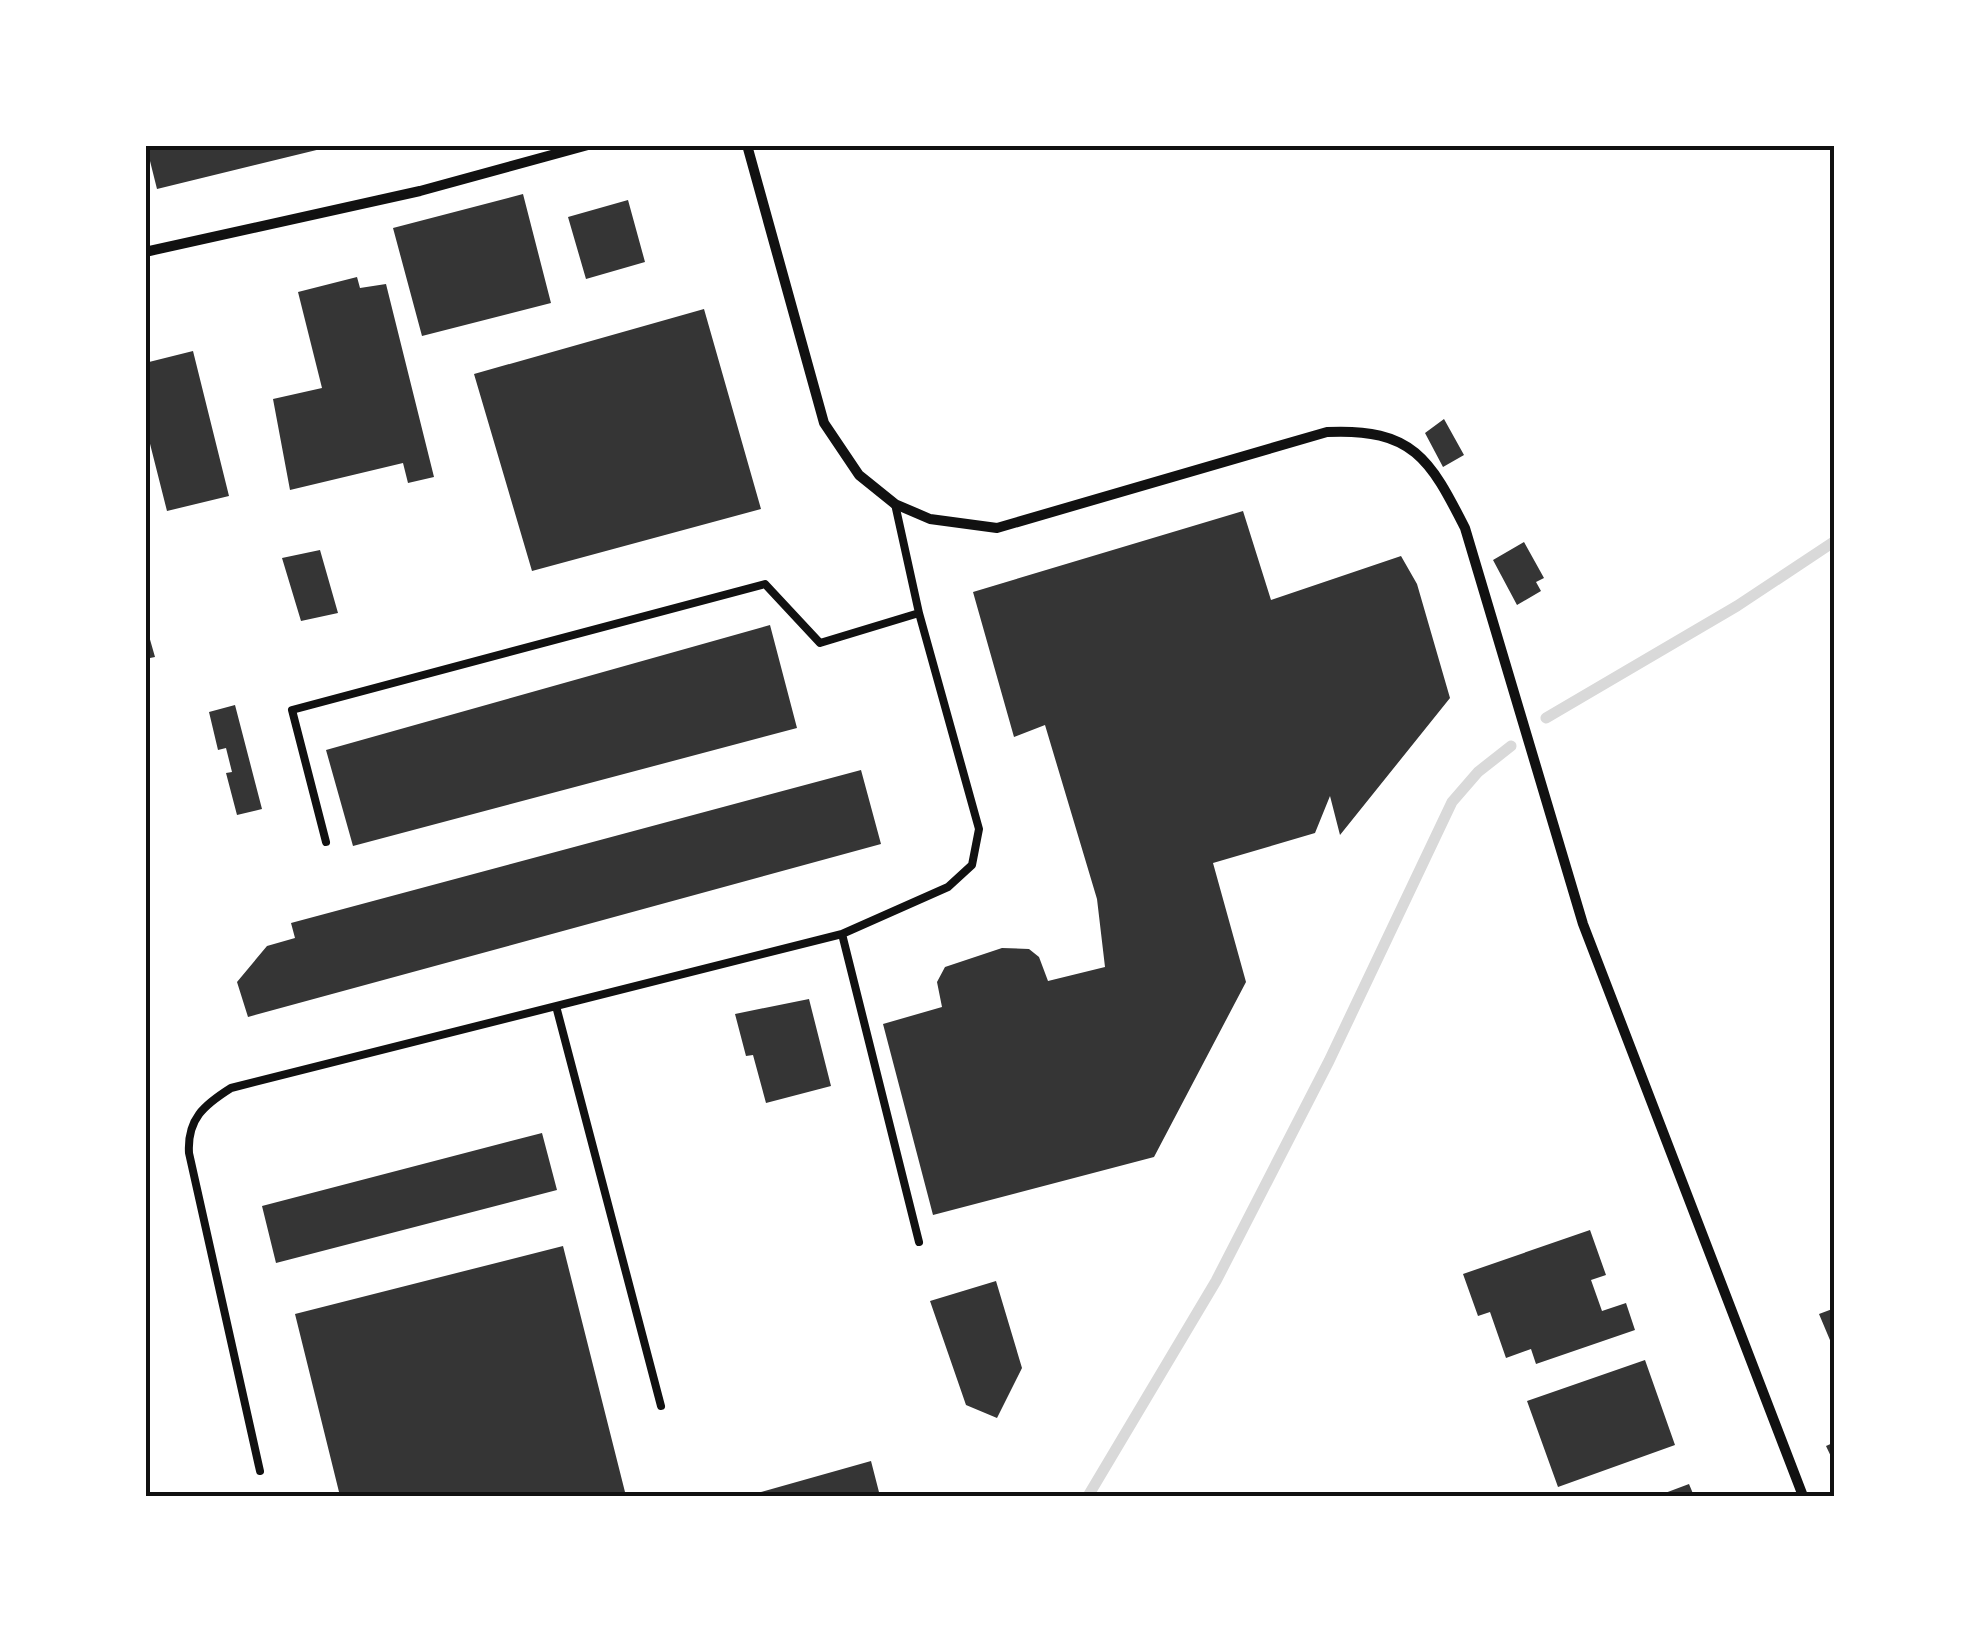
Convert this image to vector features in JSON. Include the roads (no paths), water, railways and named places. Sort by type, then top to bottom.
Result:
[{"type":"street","points":[[145,252],[401,195],[588,145]]},
{"type":"street","points":[[747,145],[824,422],[859,476],[895,504],[930,519],[997,528],[1328,432],[1375,434],[1418,452],[1436,470],[1465,528],[1582,924],[1803,1496]]},
{"type":"lane","points":[[260,1471],[189,1153],[193,1119],[231,1088],[842,934],[948,886],[972,866],[978,829],[919,613],[895,504]]},
{"type":"lane","points":[[326,842],[292,710],[765,584],[820,643],[919,613]]},
{"type":"lane","points":[[842,934],[919,1242]]},
{"type":"lane","points":[[556,1006],[661,1406]]},
{"type":"waterway","points":[[1546,718],[1737,606],[1835,541]]},
{"type":"waterway","points":[[1088,1496],[1216,1281],[1329,1061],[1452,802],[1478,772],[1511,746]]}]
